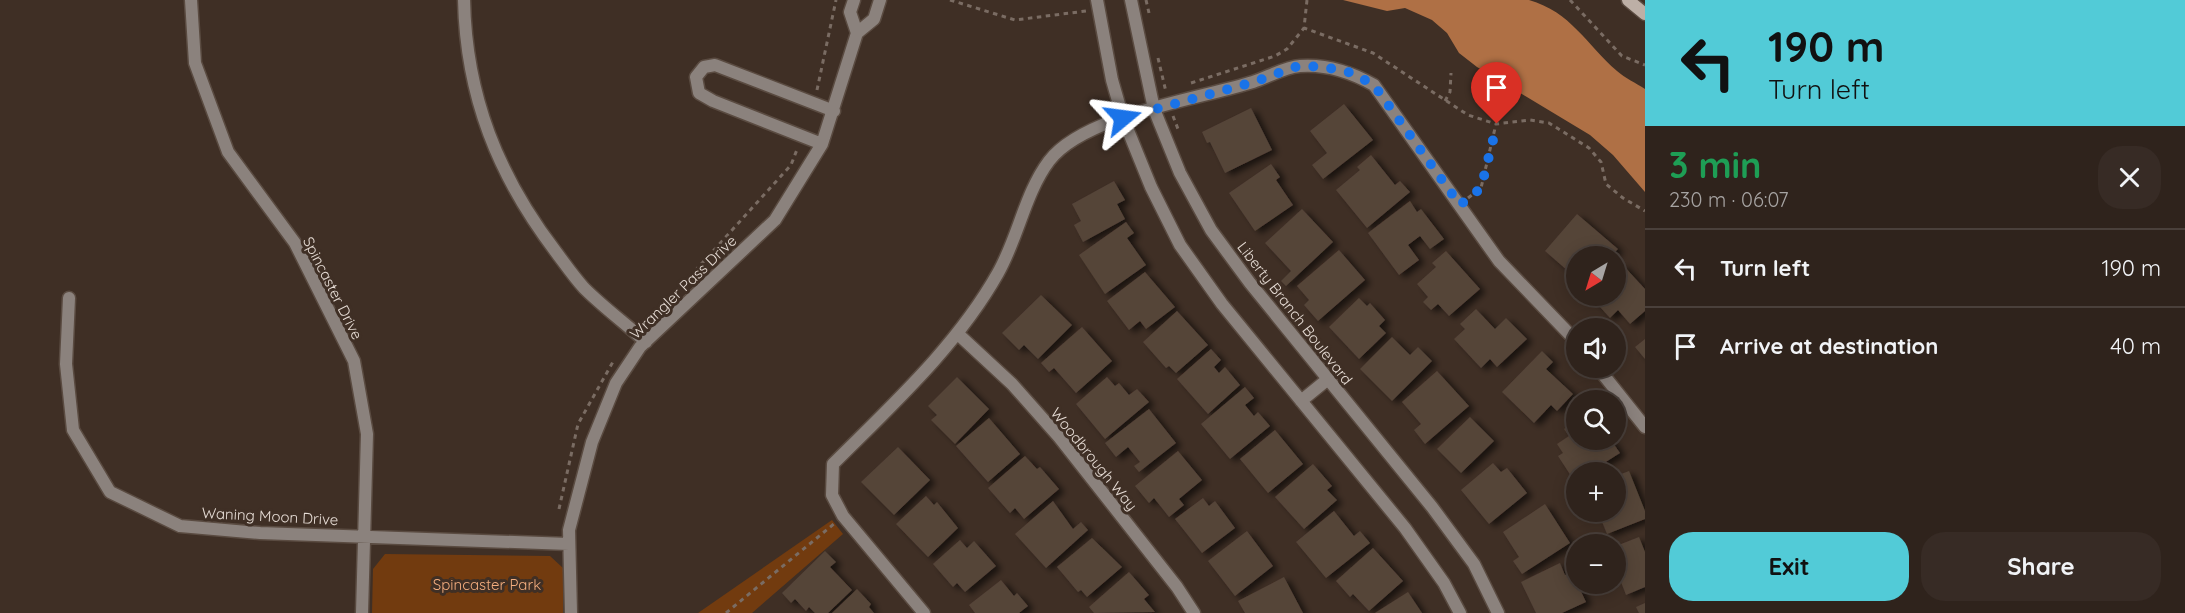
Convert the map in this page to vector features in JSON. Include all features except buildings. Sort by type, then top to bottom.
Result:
[{"type":"main road","points":[[1628,0],[1645,14]]},
{"type":"street","name":"Spincaster Drive","points":[[191,0],[195,63],[228,152],[295,243],[354,361],[367,434],[362,613]]},
{"type":"street","points":[[464,0],[464,38],[472,83],[503,170],[539,229],[583,287],[646,342]]},
{"type":"street","name":"Wrangler Pass Drive","points":[[854,0],[850,12],[857,33]]},
{"type":"street","name":"Wrangler Pass Drive","points":[[571,613],[569,530],[592,442],[616,383],[646,342],[775,220],[822,144],[857,33],[874,19],[880,0]]},
{"type":"street","name":"Liberty Branch Boulevard","points":[[1138,1],[1154,109],[1180,173],[1211,230],[1250,283],[1460,545],[1474,564],[1498,613]]},
{"type":"street","points":[[1097,5],[1123,118],[1151,187],[1180,245],[1222,304],[1405,528],[1444,583],[1460,613]]},
{"type":"street","points":[[822,144],[713,101],[699,93],[696,77],[704,67],[716,65],[834,111]]},
{"type":"street","points":[[924,613],[843,516],[832,495],[833,464],[958,334],[999,271],[1037,183],[1050,161],[1075,138],[1123,118],[1254,82],[1298,66],[1324,67],[1352,73],[1374,85],[1499,261],[1566,331]]},
{"type":"street","name":"Waning Moon Drive","points":[[69,298],[66,364],[73,430],[111,492],[180,526],[260,533],[569,544]]},
{"type":"street","name":"Woodbrough Way","points":[[958,334],[1012,384],[1059,437],[1177,587],[1194,613]]},
{"type":"street","points":[[1606,378],[1645,427]]},
{"type":"street","points":[[1301,401],[1328,380]]},
{"type":"path","points":[[951,0],[1015,20],[1097,5]]},
{"type":"path","points":[[1188,84],[1287,50],[1304,28],[1306,0]]},
{"type":"path","points":[[1570,0],[1622,56],[1645,64]]},
{"type":"path","points":[[1138,1],[1150,22]]},
{"type":"path","points":[[1304,28],[1373,53],[1468,115],[1497,124],[1530,120],[1549,123],[1570,134],[1589,148],[1601,162],[1606,184],[1623,198],[1645,211]]},
{"type":"path","points":[[1158,56],[1169,105],[1181,137]]},
{"type":"path","points":[[1445,101],[1450,92],[1451,73]]},
{"type":"path","points":[[1460,205],[1481,188],[1497,124]]},
{"type":"path","points":[[726,613],[843,516]]},
{"type":"green space","points":[[832,520],[843,534],[752,613],[698,613]]},
{"type":"green space","name":"Spincaster Park","points":[[385,554],[550,556],[563,568],[563,613],[372,613],[373,569]]},
{"type":"shaded area","points":[[1343,0],[1529,0],[1556,12],[1617,71],[1645,89],[1645,192],[1613,155],[1590,135],[1477,67],[1459,53],[1447,33],[1432,20],[1405,8],[1387,11]]},
{"type":"route","points":[[1123,118],[1254,82],[1298,66],[1324,67],[1352,73],[1374,85],[1460,205],[1481,188],[1497,124]]}]
